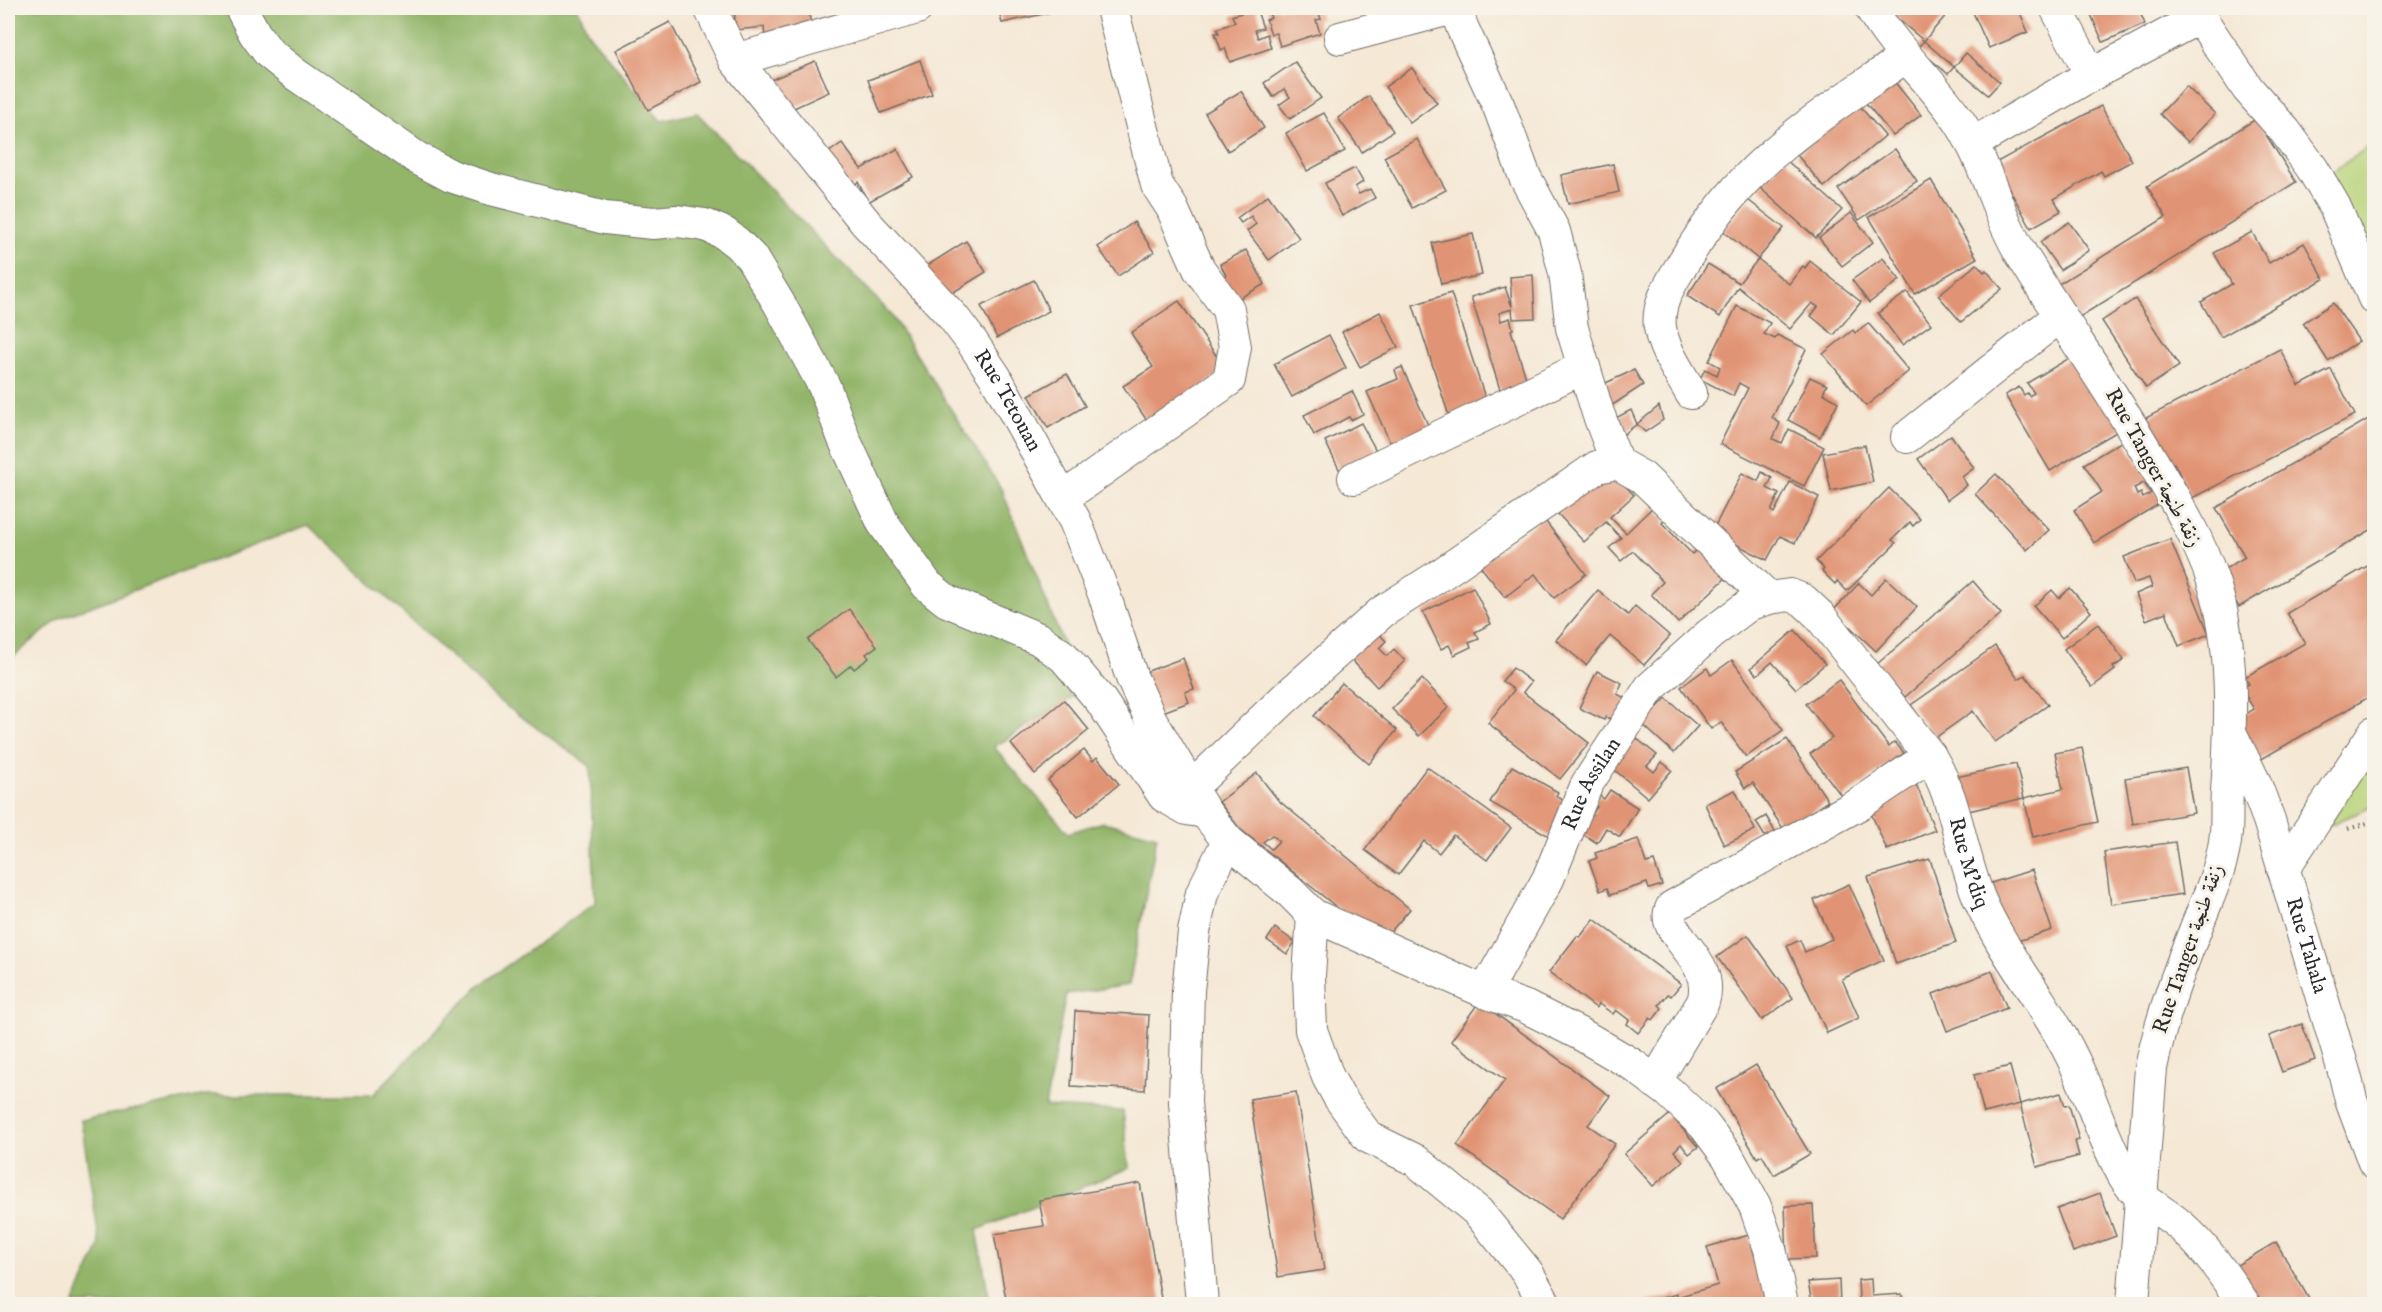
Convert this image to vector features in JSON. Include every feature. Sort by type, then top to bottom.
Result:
[{"type":"street","points":[[241,8],[255,34],[269,53],[295,74],[417,158],[451,176],[491,189],[605,218],[653,223],[677,221],[705,225],[724,233],[737,243],[751,257],[780,304],[824,386],[844,439],[883,523],[927,585],[947,601],[1039,639],[1064,657],[1101,701],[1164,796],[1187,809],[1198,800],[1284,699],[1382,612],[1443,573],[1589,471],[1617,463]]},
{"type":"street","name":"Rue Tetouan","points":[[710,8],[735,60],[866,223],[938,299],[972,342],[996,378],[1064,498],[1104,594],[1132,678],[1151,720],[1198,800],[1228,841],[1290,892],[1313,915]]},
{"type":"street","points":[[735,60],[917,8]]},
{"type":"street","points":[[1064,498],[1229,380],[1235,347],[1228,309],[1199,269],[1172,208],[1157,185],[1112,8]]},
{"type":"street","points":[[1341,38],[1454,8],[1499,107],[1525,177],[1554,231],[1565,273],[1572,328],[1598,413],[1617,463],[1642,477],[1769,598]]},
{"type":"street","name":"Rue Tanger زنقة طنجة","points":[[1871,8],[1891,41],[1951,110],[1972,144],[2012,238],[2060,316],[2110,389],[2183,514],[2213,582],[2221,613],[2230,687],[2226,835],[2220,867],[2211,894],[2168,1000],[2151,1068],[2133,1305]]},
{"type":"street","points":[[2056,8],[2091,75]]},
{"type":"street","points":[[1972,144],[2198,12],[2248,89],[2285,130],[2312,168],[2335,207],[2374,298]]},
{"type":"street","points":[[1691,393],[1664,342],[1660,318],[1664,298],[1692,247],[1735,191],[1755,170],[1797,134],[1905,57]]},
{"type":"street","points":[[1907,437],[2060,316]]},
{"type":"street","points":[[1354,478],[1584,366]]},
{"type":"street","name":"Rue M'diq","points":[[1741,610],[1750,604],[1769,598],[1794,596],[1812,607],[1930,756],[1946,784],[1965,857],[1979,898],[2069,1050],[2124,1176],[2142,1199],[2165,1214],[2194,1238],[2213,1260],[2244,1305]]},
{"type":"street","name":"Rue Assilan","points":[[1485,992],[1548,879],[1587,784],[1650,688],[1741,610]]},
{"type":"street","name":"Rue Tahala","points":[[2230,733],[2265,811],[2351,1100],[2374,1162]]},
{"type":"street","points":[[2283,869],[2374,733]]},
{"type":"street","points":[[1655,1082],[1703,1002],[1706,992],[1700,966],[1673,930],[1669,917],[1672,907],[1859,804],[1930,756]]},
{"type":"street","points":[[1202,1305],[1185,1102],[1187,1002],[1194,932],[1202,893],[1228,841]]},
{"type":"street","points":[[1545,1305],[1527,1272],[1478,1212],[1415,1160],[1368,1137],[1338,1097],[1311,1030],[1309,976],[1313,915],[1485,992],[1526,1007],[1582,1035],[1633,1065],[1655,1082],[1704,1125],[1728,1157],[1755,1206],[1770,1249],[1782,1305]]},
{"type":"green space","points":[[8,8],[578,8],[588,33],[661,121],[697,113],[890,313],[1002,490],[1082,691],[994,747],[1068,833],[1103,822],[1157,836],[1129,985],[1066,994],[1045,1107],[1123,1111],[1129,1168],[977,1230],[990,1304],[73,1304],[100,1246],[81,1120],[206,1095],[373,1095],[480,985],[595,903],[590,766],[499,701],[308,525],[60,618],[8,661]]},
{"type":"green space","points":[[2374,143],[2374,270],[2325,177]]},
{"type":"green space","points":[[2374,751],[2374,806],[2327,826]]},
{"type":"building","points":[[734,8],[809,8],[811,35],[765,40],[764,27],[736,30]]},
{"type":"building","points":[[998,8],[1071,8],[1002,23]]},
{"type":"building","points":[[1256,8],[1263,28],[1255,30],[1258,38],[1267,34],[1271,48],[1230,62],[1225,48],[1221,50],[1215,33],[1219,33],[1217,29],[1235,22],[1232,16]]},
{"type":"building","points":[[1267,8],[1317,8],[1321,19],[1316,20],[1320,33],[1280,46],[1276,33],[1271,34],[1266,20],[1271,18]]},
{"type":"building","points":[[1885,8],[1939,8],[1947,14],[1924,41]]},
{"type":"building","points":[[1971,8],[2018,8],[2028,32],[1989,48]]},
{"type":"building","points":[[2088,8],[2138,8],[2145,24],[2103,42]]},
{"type":"building","points":[[670,22],[701,82],[648,110],[616,50]]},
{"type":"building","points":[[1924,41],[1954,67],[1948,74],[1917,48]]},
{"type":"building","points":[[1966,53],[2000,82],[1988,95],[1954,67]]},
{"type":"building","points":[[920,60],[932,94],[881,113],[868,80]]},
{"type":"building","points":[[815,61],[829,92],[781,114],[766,82]]},
{"type":"building","points":[[1295,62],[1321,98],[1290,119],[1279,105],[1290,97],[1284,89],[1273,97],[1264,83]]},
{"type":"building","points":[[1412,68],[1437,103],[1410,123],[1385,87]]},
{"type":"building","points":[[1894,81],[1921,115],[1893,136],[1866,103]]},
{"type":"building","points":[[2186,86],[2215,114],[2188,142],[2160,114]]},
{"type":"building","points":[[1241,91],[1264,128],[1228,151],[1205,113]]},
{"type":"building","points":[[1369,96],[1393,131],[1362,152],[1338,118]]},
{"type":"building","points":[[1858,104],[1885,136],[1824,187],[1797,155]]},
{"type":"building","points":[[2101,106],[2132,161],[2104,176],[2101,171],[2054,199],[2061,211],[2031,228],[1995,163]]},
{"type":"building","points":[[1324,113],[1345,151],[1307,171],[1286,133]]},
{"type":"building","points":[[2256,119],[2296,182],[2078,318],[2057,285],[2166,217],[2147,186]]},
{"type":"building","points":[[1417,139],[1446,190],[1412,208],[1384,157]]},
{"type":"building","points":[[842,143],[861,169],[897,149],[913,177],[868,202],[858,182],[845,192],[821,158]]},
{"type":"building","points":[[1895,149],[1917,181],[1859,220],[1838,189]]},
{"type":"building","points":[[1785,159],[1842,210],[1816,238],[1759,187]]},
{"type":"building","points":[[1613,164],[1619,192],[1568,204],[1561,175]]},
{"type":"building","points":[[1355,168],[1363,182],[1355,187],[1359,194],[1370,189],[1375,198],[1342,216],[1325,183]]},
{"type":"building","points":[[1931,180],[1977,258],[1915,294],[1869,217]]},
{"type":"building","points":[[1268,195],[1299,238],[1269,260],[1247,231],[1256,224],[1251,216],[1241,223],[1237,218]]},
{"type":"building","points":[[1748,200],[1784,228],[1758,259],[1723,231]]},
{"type":"building","points":[[1851,213],[1873,242],[1842,266],[1819,238]]},
{"type":"building","points":[[1134,222],[1154,252],[1118,276],[1098,247]]},
{"type":"building","points":[[2069,222],[2089,250],[2060,270],[2040,242]]},
{"type":"building","points":[[2252,232],[2269,263],[2304,243],[2324,279],[2221,337],[2201,302],[2232,284],[2214,253]]},
{"type":"building","points":[[1473,234],[1482,275],[1441,284],[1432,243]]},
{"type":"building","points":[[966,241],[986,272],[944,298],[925,267]]},
{"type":"building","points":[[1246,250],[1265,284],[1229,304],[1216,280],[1226,275],[1220,264]]},
{"type":"building","points":[[1883,258],[1900,280],[1869,303],[1852,280]]},
{"type":"building","points":[[1758,259],[1789,284],[1810,261],[1861,302],[1834,335],[1811,316],[1818,307],[1812,303],[1790,329],[1738,287],[1720,317],[1687,296],[1708,264],[1739,283]]},
{"type":"building","points":[[1977,264],[1984,272],[1986,270],[2002,289],[1961,322],[1938,295]]},
{"type":"building","points":[[1533,275],[1535,318],[1513,319],[1512,309],[1499,313],[1501,321],[1510,318],[1513,329],[1511,330],[1530,391],[1503,399],[1471,297],[1505,287],[1512,307],[1510,277]]},
{"type":"building","points":[[1034,280],[1049,311],[997,338],[981,306]]},
{"type":"building","points":[[1907,292],[1931,324],[1902,345],[1878,313]]},
{"type":"building","points":[[1451,293],[1487,404],[1449,416],[1413,305]]},
{"type":"building","points":[[2135,299],[2179,366],[2146,388],[2102,321]]},
{"type":"building","points":[[1179,301],[1226,370],[1148,422],[1123,386],[1153,367],[1131,333]]},
{"type":"building","points":[[2333,303],[2359,341],[2328,361],[2303,323]]},
{"type":"building","points":[[1737,306],[1770,323],[1764,334],[1775,339],[1777,335],[1806,349],[1772,418],[1780,423],[1773,439],[1782,443],[1789,429],[1824,447],[1804,486],[1720,444],[1748,388],[1739,383],[1733,396],[1700,379],[1705,369],[1717,375],[1720,367],[1709,361]]},
{"type":"building","points":[[1380,312],[1398,347],[1360,367],[1342,332]]},
{"type":"building","points":[[1868,323],[1909,371],[1866,406],[1823,354],[1853,330],[1855,333]]},
{"type":"building","points":[[1329,335],[1346,368],[1292,397],[1274,364]]},
{"type":"building","points":[[2280,349],[2299,386],[2331,369],[2355,415],[2192,498],[2174,463],[2164,468],[2140,421]]},
{"type":"building","points":[[2078,353],[2123,428],[2050,471],[2005,395],[2019,387],[2024,395],[2027,393],[2029,396],[2034,393],[2027,383]]},
{"type":"building","points":[[1402,367],[1433,436],[1395,453],[1367,392],[1398,379],[1395,370]]},
{"type":"building","points":[[1634,370],[1643,385],[1605,410],[1597,387]]},
{"type":"building","points":[[1067,374],[1085,406],[1048,428],[1029,395]]},
{"type":"building","points":[[1810,377],[1827,385],[1823,393],[1838,402],[1820,437],[1788,420]]},
{"type":"building","points":[[1352,391],[1363,414],[1351,420],[1349,417],[1314,435],[1304,415]]},
{"type":"building","points":[[1659,406],[1663,420],[1645,432],[1637,424]]},
{"type":"building","points":[[1631,410],[1637,424],[1615,441],[1606,423]]},
{"type":"building","points":[[2370,418],[2374,426],[2374,528],[2239,607],[2218,573],[2245,557],[2216,508]]},
{"type":"building","points":[[1361,423],[1379,456],[1342,475],[1325,441]]},
{"type":"building","points":[[1951,435],[1974,468],[1962,477],[1967,485],[1947,500],[1918,459]]},
{"type":"building","points":[[2124,440],[2162,502],[2094,543],[2074,510],[2102,492],[2084,464]],"holes":[[[2144,483],[2151,493],[2143,498],[2141,493],[2137,495],[2134,488]]]},
{"type":"building","points":[[1865,445],[1873,482],[1831,491],[1823,453]]},
{"type":"building","points":[[1607,467],[1634,495],[1610,517],[1626,533],[1653,507],[1665,520],[1662,523],[1692,554],[1703,545],[1730,574],[1678,623],[1651,594],[1663,582],[1633,551],[1621,561],[1609,548],[1621,538],[1606,522],[1584,542],[1558,514]]},
{"type":"building","points":[[1762,472],[1772,478],[1767,488],[1779,494],[1771,511],[1774,513],[1790,482],[1819,497],[1795,543],[1780,536],[1767,560],[1712,532],[1742,473],[1758,481]]},
{"type":"building","points":[[1996,474],[2049,530],[2027,550],[1975,494]]},
{"type":"building","points":[[1889,488],[1920,519],[1913,526],[1910,522],[1892,540],[1896,543],[1847,591],[1837,581],[1835,584],[1816,561]]},
{"type":"building","points":[[1543,518],[1586,574],[1554,598],[1535,574],[1505,597],[1480,566]]},
{"type":"building","points":[[2170,539],[2209,634],[2179,646],[2166,612],[2146,620],[2136,594],[2152,587],[2149,578],[2134,583],[2124,557]]},
{"type":"building","points":[[2374,562],[2374,694],[2253,764],[2229,724],[2254,709],[2241,688],[2249,684],[2245,677],[2305,643],[2287,613]]},
{"type":"building","points":[[1886,578],[1917,607],[1876,651],[1833,611],[1859,583],[1871,595]]},
{"type":"building","points":[[1973,581],[2001,614],[1905,697],[1876,665]]},
{"type":"building","points":[[1473,587],[1491,624],[1475,632],[1479,639],[1469,643],[1471,647],[1454,655],[1449,645],[1441,649],[1423,612]]},
{"type":"building","points":[[2070,588],[2091,612],[2062,638],[2034,606],[2052,590],[2059,598]]},
{"type":"building","points":[[1598,590],[1628,615],[1635,606],[1670,636],[1644,665],[1610,636],[1586,665],[1556,640]]},
{"type":"building","points":[[849,609],[877,646],[866,654],[869,658],[854,669],[851,665],[836,677],[808,640]]},
{"type":"building","points":[[2098,624],[2124,660],[2113,667],[2115,670],[2092,687],[2064,649]]},
{"type":"building","points":[[1795,630],[1825,664],[1796,689],[1772,662],[1757,675],[1751,668]]},
{"type":"building","points":[[1376,631],[1386,641],[1379,648],[1387,656],[1394,649],[1405,661],[1377,687],[1348,656]]},
{"type":"building","points":[[1995,646],[2018,679],[2025,675],[2048,705],[1995,742],[1973,711],[1935,738],[1911,705]]},
{"type":"building","points":[[1183,658],[1194,689],[1185,692],[1189,702],[1155,715],[1140,674]]},
{"type":"building","points":[[1732,660],[1783,730],[1746,757],[1721,722],[1711,729],[1681,687],[1707,668],[1711,675]]},
{"type":"building","points":[[1513,668],[1531,682],[1523,692],[1589,743],[1560,779],[1488,723],[1514,690],[1502,681]]},
{"type":"building","points":[[1597,671],[1622,683],[1617,694],[1629,700],[1618,723],[1606,717],[1604,720],[1579,708]]},
{"type":"building","points":[[1422,679],[1449,707],[1419,736],[1392,709]]},
{"type":"building","points":[[1839,680],[1889,747],[1895,742],[1904,753],[1843,798],[1810,754],[1832,738],[1806,704]]},
{"type":"building","points":[[1342,683],[1397,730],[1369,764],[1314,716]]},
{"type":"building","points":[[1666,698],[1698,726],[1674,753],[1642,724]]},
{"type":"building","points":[[1064,700],[1089,730],[1035,774],[1011,744]]},
{"type":"building","points":[[1636,738],[1657,755],[1647,766],[1654,772],[1662,762],[1672,770],[1648,798],[1611,767]]},
{"type":"building","points":[[1787,739],[1828,801],[1784,830],[1753,783],[1745,788],[1735,772]]},
{"type":"building","points":[[2082,748],[2098,822],[2033,837],[2024,798],[2063,789],[2055,753]]},
{"type":"building","points":[[1084,750],[1093,761],[1097,757],[1119,784],[1078,817],[1048,780]]},
{"type":"building","points":[[2016,764],[2024,798],[1964,812],[1956,777]]},
{"type":"building","points":[[1512,766],[1558,792],[1556,796],[1575,807],[1556,840],[1490,802]]},
{"type":"building","points":[[1427,767],[1511,828],[1487,860],[1453,835],[1439,853],[1424,841],[1398,875],[1365,850]]},
{"type":"building","points":[[2186,768],[2194,813],[2133,824],[2125,778]]},
{"type":"building","points":[[1257,773],[1278,800],[1410,909],[1381,943],[1240,829],[1219,802]],"holes":[[[1272,835],[1279,841],[1271,849],[1263,842]]]},
{"type":"building","points":[[1916,784],[1935,830],[1887,850],[1867,804]]},
{"type":"building","points":[[1610,790],[1638,808],[1620,837],[1606,828],[1597,843],[1573,828],[1584,812],[1591,816],[1597,807],[1593,805],[1599,795],[1604,799]]},
{"type":"building","points":[[1735,790],[1755,830],[1724,845],[1705,804]]},
{"type":"building","points":[[1766,816],[1777,835],[1767,840],[1756,822]]},
{"type":"building","points":[[1638,839],[1646,863],[1654,861],[1662,885],[1649,889],[1647,883],[1610,895],[1607,888],[1600,891],[1589,861],[1597,858],[1595,853]]},
{"type":"building","points":[[2175,842],[2183,894],[2111,904],[2104,852]]},
{"type":"building","points":[[1930,859],[1956,943],[1896,964],[1868,877]]},
{"type":"building","points":[[2032,870],[2052,930],[2008,944],[1988,884]]},
{"type":"building","points":[[1849,884],[1884,960],[1842,979],[1859,1018],[1827,1033],[1787,946],[1800,940],[1805,952],[1832,939],[1814,900]]},
{"type":"building","points":[[1594,919],[1681,984],[1671,996],[1668,994],[1659,1005],[1662,1008],[1653,1020],[1650,1018],[1638,1033],[1627,1024],[1629,1020],[1616,1010],[1613,1014],[1599,1004],[1596,1008],[1549,972],[1577,936],[1580,937]]},
{"type":"building","points":[[1275,928],[1295,942],[1287,954],[1267,940]]},
{"type":"building","points":[[1748,935],[1793,998],[1762,1020],[1717,957]]},
{"type":"building","points":[[1992,971],[2007,1008],[1947,1031],[1933,994]]},
{"type":"building","points":[[1479,1002],[1610,1096],[1588,1125],[1615,1144],[1560,1219],[1457,1145],[1505,1080],[1451,1041]]},
{"type":"building","points":[[1075,1011],[1149,1015],[1145,1090],[1071,1086]]},
{"type":"building","points":[[2302,1024],[2315,1060],[2282,1072],[2269,1036]]},
{"type":"building","points":[[1756,1065],[1810,1154],[1774,1175],[1762,1155],[1757,1158],[1716,1089]]},
{"type":"building","points":[[2010,1066],[2020,1104],[1984,1113],[1974,1075]]},
{"type":"building","points":[[1296,1092],[1324,1270],[1278,1277],[1250,1099]]},
{"type":"building","points":[[2061,1093],[2065,1106],[2069,1105],[2079,1140],[2075,1141],[2079,1156],[2037,1167],[2020,1104]]},
{"type":"building","points":[[1670,1114],[1698,1147],[1689,1154],[1681,1144],[1674,1151],[1683,1161],[1653,1186],[1624,1154]]},
{"type":"building","points":[[1140,1183],[1162,1304],[1007,1304],[994,1234],[1044,1226],[1039,1200]]},
{"type":"building","points":[[2100,1193],[2116,1236],[2073,1252],[2057,1209]]},
{"type":"building","points":[[1813,1205],[1816,1258],[1787,1259],[1785,1206]]},
{"type":"building","points":[[1749,1235],[1768,1304],[1640,1304],[1677,1294],[1677,1297],[1718,1285],[1707,1247]]},
{"type":"building","points":[[2276,1242],[2312,1304],[2261,1304],[2237,1265]]},
{"type":"building","points":[[1871,1279],[1872,1296],[1902,1294],[1902,1304],[1866,1304],[1866,1300],[1859,1300],[1858,1280]]},
{"type":"building","points":[[1839,1280],[1840,1304],[1812,1304],[1808,1282]]}]
